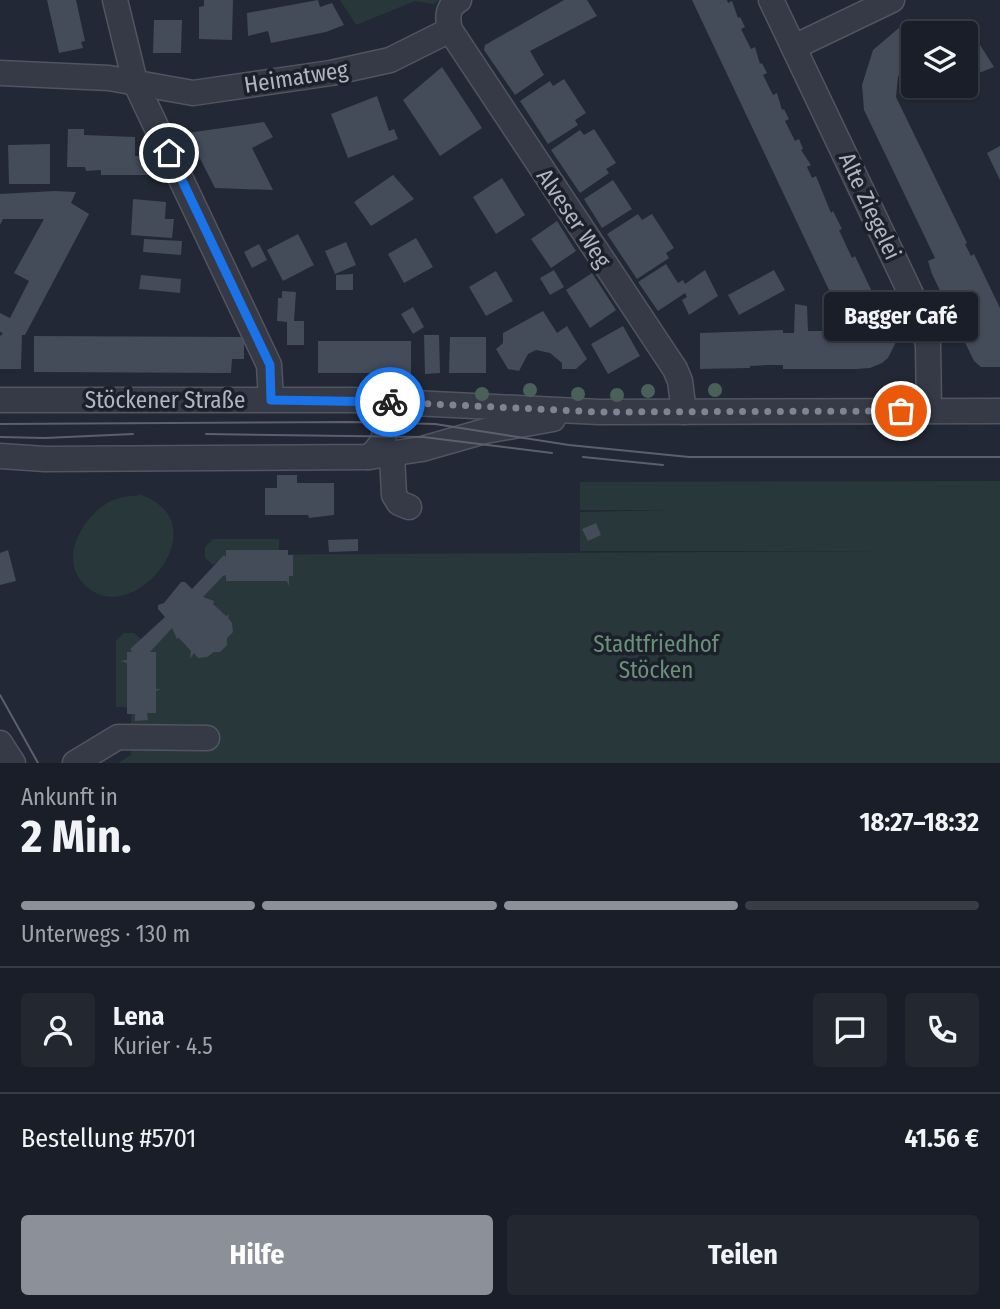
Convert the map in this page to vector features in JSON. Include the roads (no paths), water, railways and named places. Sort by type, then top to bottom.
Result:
[{"type":"street","points":[[115,0],[135,82],[270,365],[271,400]]},
{"type":"street","points":[[450,30],[447,16],[452,4],[459,0]]},
{"type":"street","name":"Alte Ziegelei","points":[[771,0],[924,323],[928,345],[929,411]]},
{"type":"street","points":[[794,47],[892,0]]},
{"type":"street","name":"Heimatweg","points":[[0,73],[109,78],[193,93],[331,73],[390,60],[450,30]]},
{"type":"street","name":"Alveser Weg","points":[[450,30],[675,369],[680,381],[684,412]]},
{"type":"street","name":"Stöckener Straße","points":[[0,400],[371,402],[599,412],[1000,411]]},
{"type":"street","points":[[371,402],[384,423],[385,436],[380,447],[381,456],[394,495],[399,503],[409,507]]},
{"type":"street","name":"Stöckener Straße","points":[[0,456],[45,459],[381,456],[422,449],[485,431],[599,412]]},
{"type":"street","points":[[75,763],[118,737],[207,738]]},
{"type":"street","points":[[0,743],[13,763]]},
{"type":"tram line","points":[[0,424],[435,424],[569,445],[689,457],[1000,457]]},
{"type":"tram line","points":[[0,437],[133,434]]},
{"type":"tram line","points":[[206,434],[423,437],[552,453]]},
{"type":"tram line","points":[[583,457],[663,465]]},
{"type":"tram line","points":[[0,695],[38,763]]},
{"type":"place","name":"Bagger Café","points":[[901,411]]},
{"type":"park label","name":"Stadtfriedhof Stöcken","points":[[656,657]]}]
